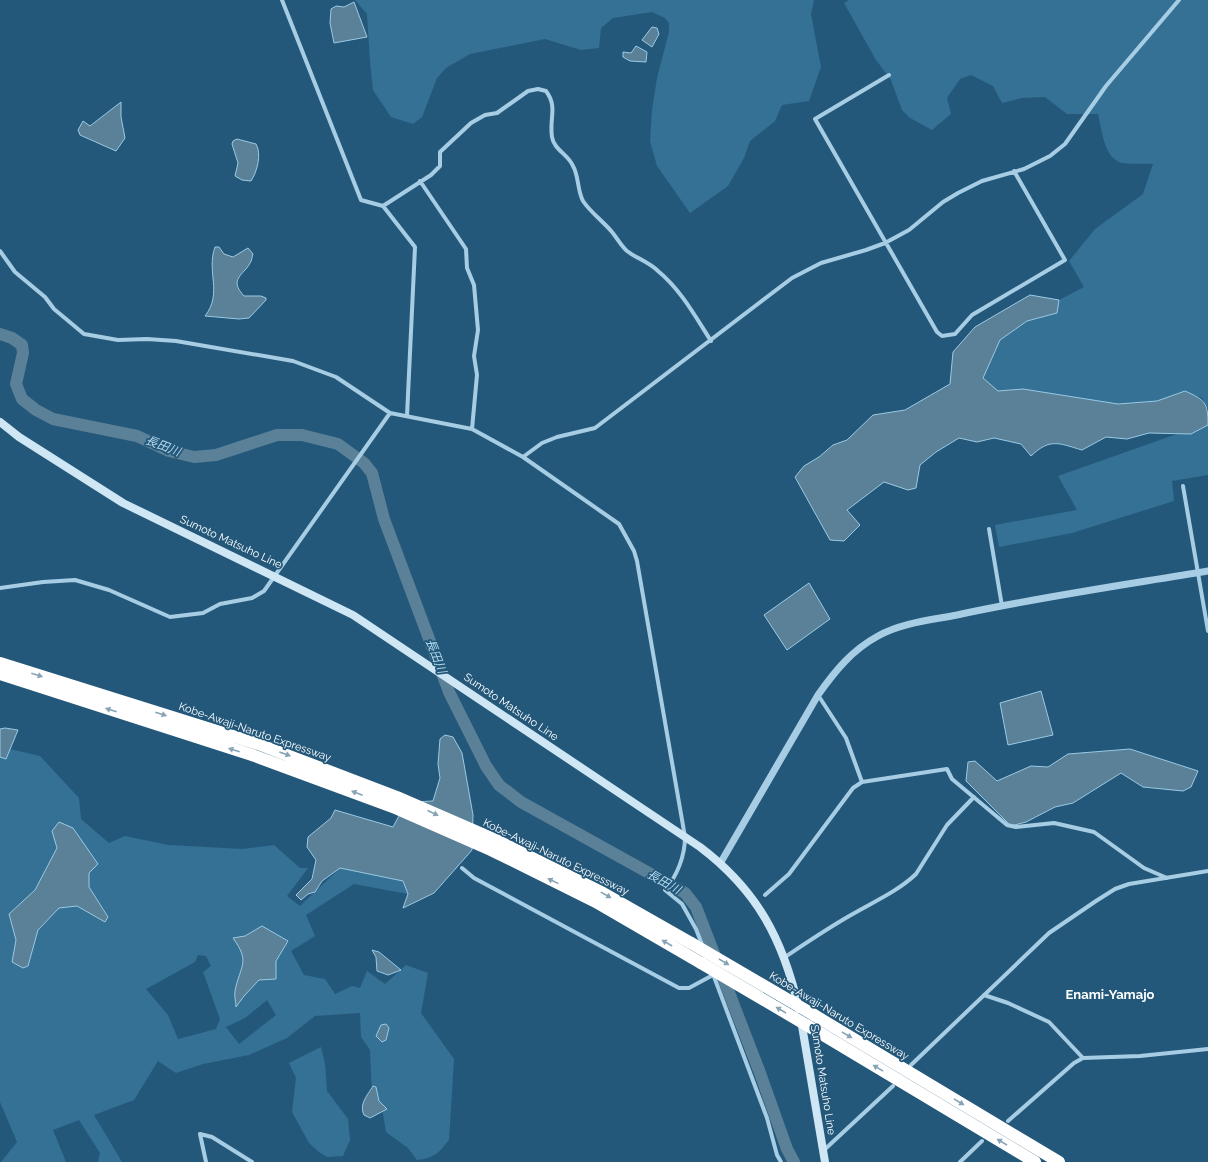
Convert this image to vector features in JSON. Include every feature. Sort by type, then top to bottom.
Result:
[{"type":"highway","name":"Kobe-Awaji-Naruto Expressway","points":[[0,663],[258,744],[494,845],[603,894],[691,942],[1059,1162]]},
{"type":"highway","name":"Kobe-Awaji-Naruto Expressway","points":[[0,674],[395,802]]},
{"type":"highway","name":"Kobe-Awaji-Naruto Expressway","points":[[494,845],[701,963],[1035,1162]]},
{"type":"main road","name":"Sumoto Matsuho Line","points":[[0,422],[19,437],[123,503],[276,576],[353,615],[721,862],[742,884],[756,902],[785,957],[792,976],[806,1041],[825,1162]]},
{"type":"street","points":[[282,0],[361,200],[383,206],[415,247],[407,416]]},
{"type":"street","points":[[523,456],[542,443],[557,437],[595,428],[792,278],[809,268],[885,243],[909,230],[943,202],[958,193],[982,181],[1040,163],[1065,144],[1106,86],[1150,31],[1179,0]]},
{"type":"street","points":[[889,75],[815,119],[937,332],[942,336],[954,334],[972,315],[1065,260],[1014,171]]},
{"type":"street","points":[[383,206],[431,175],[440,166],[440,152],[471,123],[485,115],[497,112],[528,91],[538,89],[546,91],[552,99],[554,106],[551,113],[552,138],[556,147],[568,157],[574,166],[578,188],[583,200],[628,251],[645,260],[674,287],[689,306],[711,341]]},
{"type":"street","points":[[420,181],[466,249],[467,268],[474,285],[478,330],[474,356],[477,375],[472,429]]},
{"type":"street","points":[[0,251],[15,272],[45,297],[54,309],[84,334],[118,340],[147,339],[176,341],[293,361],[336,377],[390,413],[472,429],[523,456],[619,524],[634,551],[685,837],[685,847],[674,879],[665,890],[682,904],[696,929],[768,1118],[777,1155],[782,1162]]},
{"type":"street","points":[[0,588],[43,582],[75,580],[109,590],[170,617],[203,613],[220,604],[252,598],[264,592],[276,576],[390,413]]},
{"type":"street","points":[[1183,486],[1208,631]]},
{"type":"street","points":[[989,529],[1002,606]]},
{"type":"street","points":[[721,862],[818,695],[834,672],[848,656],[877,636],[895,628],[1002,606],[1208,571]]},
{"type":"street","points":[[818,695],[846,738],[862,782]]},
{"type":"street","points":[[765,895],[789,874],[841,802],[853,788],[862,782],[947,769],[952,779],[1007,825],[1054,823],[1094,832],[1144,868],[1168,878]]},
{"type":"street","points":[[785,957],[851,915],[888,895],[909,880],[916,874],[947,824],[974,797]]},
{"type":"street","points":[[462,868],[474,878],[679,988],[689,988],[713,975]]},
{"type":"street","points":[[911,1065],[1049,933],[1096,901],[1115,889],[1129,884],[1208,871]]},
{"type":"street","points":[[984,995],[1008,1003],[1049,1022],[1083,1058]]},
{"type":"street","points":[[1008,1121],[1074,1062],[1083,1058],[1140,1056],[1208,1049]]},
{"type":"street","points":[[823,1151],[892,1086]]},
{"type":"street","points":[[206,1162],[200,1134],[212,1137],[252,1162]]},
{"type":"street","points":[[960,1162],[982,1141]]},
{"type":"shaded area","points":[[355,0],[814,0],[811,14],[821,67],[809,101],[782,105],[775,121],[750,141],[744,158],[728,186],[690,213],[657,166],[650,141],[652,110],[657,78],[669,32],[669,23],[665,18],[652,12],[613,18],[601,28],[599,48],[581,50],[545,39],[470,54],[446,68],[437,78],[422,117],[413,124],[391,117],[373,90],[367,14]]},
{"type":"shaded area","points":[[849,0],[1208,0],[1208,409],[1202,398],[1185,391],[1157,401],[1118,404],[1023,389],[998,391],[983,378],[1000,340],[1027,321],[1057,313],[1059,300],[1084,287],[1069,261],[1095,229],[1143,194],[1153,164],[1122,163],[1114,158],[1106,147],[1098,114],[1067,114],[1045,97],[1022,98],[1002,103],[993,86],[971,75],[960,79],[947,98],[951,114],[932,130],[910,118],[902,110],[891,80],[876,60],[844,3]]},
{"type":"shaded area","points":[[354,2],[367,37],[334,43],[330,23],[331,9],[336,6],[344,7]]},
{"type":"shaded area","points":[[652,27],[657,28],[659,34],[652,47],[642,40]]},
{"type":"shaded area","points":[[636,46],[647,52],[646,62],[630,61],[623,57],[623,52],[631,53]]},
{"type":"shaded area","points":[[121,102],[121,117],[125,138],[116,151],[80,135],[78,130],[83,121],[90,126]]},
{"type":"shaded area","points":[[237,139],[256,144],[258,148],[258,163],[251,181],[242,180],[235,176],[238,163],[232,144],[233,141]]},
{"type":"shaded area","points":[[215,247],[219,247],[224,254],[233,257],[248,248],[253,254],[251,262],[237,281],[237,285],[244,296],[261,296],[266,298],[266,300],[249,318],[239,319],[205,316],[213,299],[214,291],[212,265]]},
{"type":"shaded area","points":[[1030,295],[1059,300],[1057,313],[1027,321],[1000,340],[983,378],[998,391],[1023,389],[1118,404],[1157,401],[1185,391],[1197,397],[1204,403],[1207,411],[1208,425],[1191,434],[1149,433],[1127,439],[1106,437],[1082,450],[1067,445],[1049,444],[1031,456],[1021,444],[994,438],[977,442],[959,438],[936,452],[920,465],[916,488],[908,490],[884,482],[847,510],[860,525],[844,541],[830,540],[795,477],[804,466],[819,457],[833,445],[847,440],[873,415],[905,410],[950,384],[953,352],[975,327]]},
{"type":"shaded area","points":[[1208,423],[1208,475],[1172,481],[1174,501],[1072,533],[999,547],[995,525],[1077,510],[1058,476]]},
{"type":"shaded area","points":[[809,583],[830,619],[787,650],[764,615]]},
{"type":"shaded area","points":[[1041,691],[1053,735],[1008,745],[1000,703]]},
{"type":"shaded area","points":[[5,728],[18,730],[6,759],[0,757],[0,729]]},
{"type":"shaded area","points":[[445,735],[453,737],[462,753],[473,815],[472,850],[434,893],[403,908],[408,894],[403,881],[340,868],[322,881],[315,892],[308,894],[301,900],[296,895],[312,879],[316,860],[307,847],[308,837],[331,818],[335,810],[393,827],[401,813],[408,806],[417,802],[433,801],[440,778],[438,764],[440,739]]},
{"type":"shaded area","points":[[10,749],[40,756],[79,798],[81,819],[109,843],[125,836],[168,845],[243,849],[274,845],[300,868],[308,868],[287,896],[300,906],[340,868],[403,881],[408,894],[354,884],[306,915],[315,936],[291,951],[304,975],[325,979],[335,994],[352,986],[360,988],[367,971],[385,984],[406,965],[428,973],[421,1013],[454,1059],[449,1140],[442,1149],[428,1158],[417,1160],[408,1148],[386,1132],[382,1108],[372,1094],[370,1050],[361,1037],[360,1013],[315,1016],[287,1038],[249,1055],[203,1064],[176,1073],[158,1061],[134,1100],[94,1115],[122,1162],[98,1162],[100,1153],[79,1120],[53,1130],[66,1162],[1,1162],[17,1142],[0,1102],[0,756],[6,759]],"holes":[[[52,831],[89,873],[89,887],[108,917],[105,922],[77,906],[59,908],[38,930],[28,966],[12,962],[16,940],[9,914],[35,890],[57,848]],[[262,926],[288,941],[276,961],[276,979],[259,980],[236,1007],[236,991],[243,965],[243,958],[240,947],[233,938],[245,936]],[[198,955],[206,956],[211,966],[203,972],[220,1019],[216,1029],[178,1039],[168,1015],[146,989],[195,962]],[[267,1000],[276,1015],[239,1044],[226,1027],[245,1018]]]},
{"type":"shaded area","points":[[1130,749],[1198,771],[1191,787],[1183,791],[1143,787],[1121,773],[1073,803],[1055,807],[1026,822],[1011,826],[966,781],[968,762],[975,761],[997,781],[1031,766],[1048,767],[1068,754]]},
{"type":"shaded area","points":[[59,822],[73,828],[98,864],[89,873],[89,887],[108,917],[105,922],[77,906],[59,908],[38,930],[28,966],[23,968],[12,962],[16,940],[9,914],[35,890],[57,848],[52,831]]},
{"type":"shaded area","points":[[262,926],[288,941],[276,961],[276,979],[259,980],[236,1007],[235,991],[243,964],[243,959],[242,953],[233,938],[245,936]]},
{"type":"shaded area","points":[[372,950],[379,952],[401,970],[388,975],[377,971],[376,957]]},
{"type":"shaded area","points":[[386,1024],[389,1028],[386,1040],[382,1042],[376,1036],[381,1025]]},
{"type":"shaded area","points":[[321,1047],[325,1064],[327,1091],[348,1119],[350,1140],[343,1156],[327,1157],[319,1152],[309,1143],[292,1112],[296,1078],[289,1063]]},
{"type":"shaded area","points":[[373,1086],[376,1087],[379,1101],[387,1109],[370,1118],[364,1115],[362,1107],[364,1100]]},
{"type":"waterway","name":"長田川","points":[[0,334],[12,338],[22,345],[23,353],[16,384],[22,399],[36,410],[53,419],[137,436],[169,451],[194,457],[216,455],[277,435],[302,435],[338,444],[364,463],[372,473],[384,519],[449,692],[486,766],[499,785],[521,802],[685,893],[696,907],[760,1073],[787,1149],[794,1162]]},
{"type":"district","name":"Enami-Yamajo","points":[[1110,994]]}]
